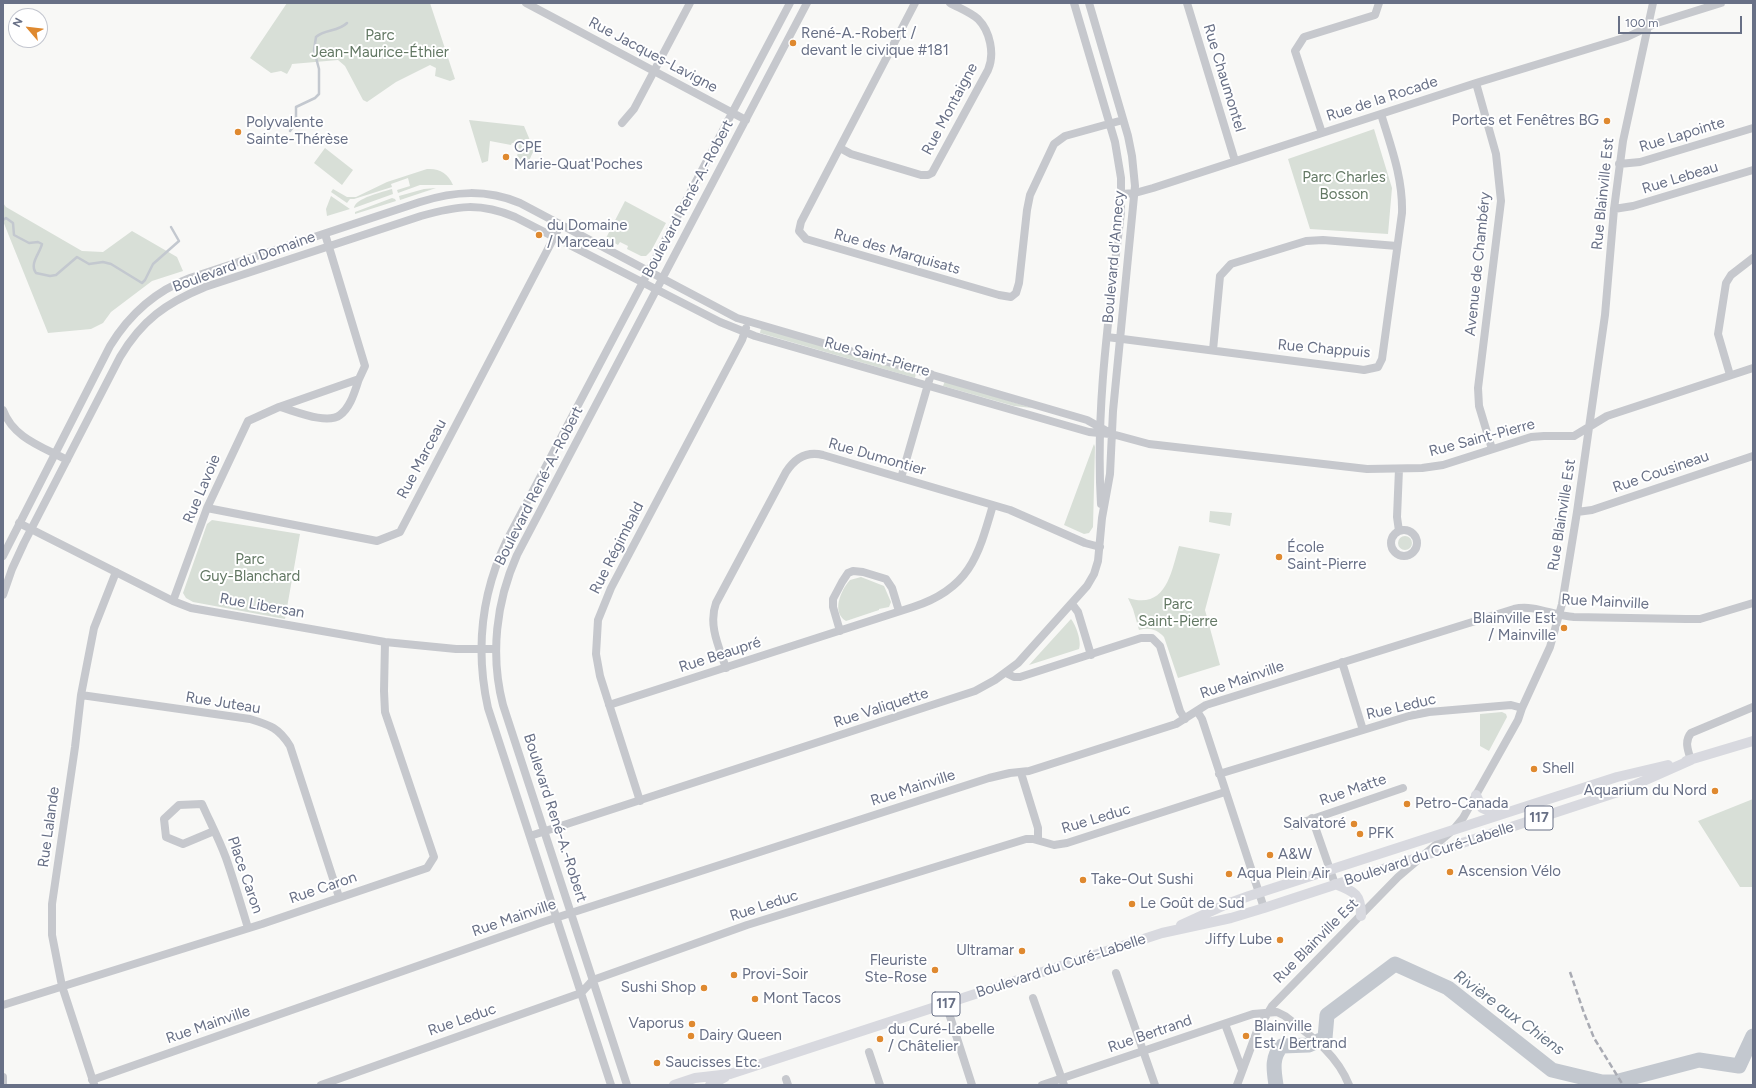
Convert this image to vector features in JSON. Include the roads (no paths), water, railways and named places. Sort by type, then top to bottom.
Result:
[{"type":"main road","name":"Boulevard du Curé-Labelle","points":[[710,1085],[730,1074],[1162,933],[1227,904],[1259,893],[1617,777],[1691,760],[1753,741]]},
{"type":"main road","name":"Boulevard du Curé-Labelle","points":[[1162,933],[1231,918],[1420,858],[1621,791],[1691,760]]},
{"type":"main road","points":[[1476,795],[1482,808],[1498,816]]},
{"type":"main road","points":[[1335,884],[1353,892],[1356,895],[1360,903],[1361,916]]},
{"type":"main road","name":"Boulevard du Curé-Labelle","points":[[674,1085],[695,1078],[730,1074]]},
{"type":"street","name":"Rue Jacques-Lavigne","points":[[528,3],[654,72],[746,120]]},
{"type":"street","points":[[622,123],[634,109],[690,3]]},
{"type":"street","name":"Boulevard René-A.-Robert","points":[[611,1085],[488,708],[480,649],[485,600],[491,578],[500,556],[790,3]]},
{"type":"street","name":"Boulevard René-A.-Robert","points":[[627,1085],[501,696],[497,670],[496,649],[499,611],[505,585],[514,560],[807,3]]},
{"type":"street","name":"Rue des Marquisats","points":[[915,3],[801,222],[799,231],[804,238],[813,242],[1009,297],[1015,294],[1018,286],[1030,195],[1056,142],[1065,136],[1123,120]]},
{"type":"street","name":"Rue Montaigne","points":[[840,148],[851,154],[921,175],[928,176],[932,173],[988,70],[991,59],[988,40],[981,23],[971,14],[950,3]]},
{"type":"street","name":"Boulevard d'Annecy","points":[[1074,3],[1110,123],[1118,155],[1122,194],[1100,409],[1099,474],[1102,518]]},
{"type":"street","name":"Boulevard d'Annecy","points":[[1006,673],[1024,657],[1072,604],[1092,578],[1097,565],[1102,518],[1110,474],[1112,434],[1135,193],[1132,156],[1090,3]]},
{"type":"street","name":"Rue Chaumontel","points":[[1187,3],[1235,161]]},
{"type":"street","points":[[1322,133],[1295,51],[1304,37],[1375,15],[1379,3]]},
{"type":"street","name":"Rue Blainville Est","points":[[1237,1085],[1256,1031],[1267,1012],[1284,992],[1361,916],[1372,903],[1452,830],[1463,818],[1518,720],[1547,653],[1560,615],[1577,512],[1607,301],[1619,164],[1627,117],[1649,27],[1653,3]]},
{"type":"street","name":"Rue de la Rocade","points":[[1122,194],[1135,193],[1476,83],[1627,37],[1649,27],[1721,3]]},
{"type":"street","name":"Avenue de Chambéry","points":[[1476,83],[1496,154],[1501,201],[1478,388],[1479,406],[1492,449]]},
{"type":"street","name":"Rue Chappuis","points":[[1107,337],[1357,369],[1378,367],[1382,359],[1402,213],[1402,199],[1397,165],[1381,114]]},
{"type":"street","name":"Rue Lapointe","points":[[1619,164],[1640,162],[1753,128]]},
{"type":"street","name":"Rue Lebeau","points":[[1614,209],[1629,207],[1753,170]]},
{"type":"street","name":"Boulevard du Domaine","points":[[3,556],[18,523],[110,346],[124,325],[146,303],[168,288],[186,279],[433,198],[471,192],[507,198],[524,204],[649,271]]},
{"type":"street","name":"Boulevard du Domaine","points":[[3,595],[15,562],[31,529],[122,353],[134,335],[152,316],[185,295],[429,214],[457,207],[470,206],[507,213],[555,236],[643,283]]},
{"type":"street","name":"Rue Marceau","points":[[207,508],[377,541],[400,532],[561,224]]},
{"type":"street","points":[[279,407],[324,419],[340,415],[349,404],[365,366],[325,234]]},
{"type":"street","points":[[1213,350],[1220,276],[1230,264],[1306,241],[1323,240],[1397,246]]},
{"type":"street","points":[[1730,375],[1718,334],[1726,283],[1731,275],[1753,258]]},
{"type":"street","name":"Rue Saint-Pierre","points":[[649,271],[723,312],[749,322],[1087,420],[1100,430],[1112,434],[1149,444],[1360,469],[1399,469],[1443,465],[1538,436],[1574,436],[1612,414],[1753,368]]},
{"type":"street","name":"Rue Saint-Pierre","points":[[643,283],[745,333],[1089,432],[1100,430]]},
{"type":"street","name":"Rue Régimbald","points":[[640,801],[598,670],[596,632],[602,608],[611,588],[745,333],[749,322]]},
{"type":"street","points":[[901,478],[931,374]]},
{"type":"street","name":"Rue Lavoie","points":[[173,601],[207,508],[248,421],[279,407],[359,379]]},
{"type":"street","points":[[3,410],[10,425],[18,433],[67,460]]},
{"type":"street","name":"Rue Dumontier","points":[[726,668],[714,629],[713,617],[715,606],[791,465],[806,455],[819,454],[993,505],[1020,514],[1085,543],[1100,547]]},
{"type":"street","name":"Rue Cousineau","points":[[1577,512],[1592,510],[1753,456]]},
{"type":"street","points":[[1399,469],[1397,517],[1399,531]]},
{"type":"street","name":"Rue Beaupré","points":[[609,705],[934,600],[943,594],[969,568],[980,549],[993,505]]},
{"type":"street","name":"Rue Libersan","points":[[18,523],[173,601],[191,608],[386,642],[456,649],[496,649]]},
{"type":"street","points":[[840,631],[832,602],[848,573],[853,571],[863,572],[886,579],[892,588],[899,611]]},
{"type":"street","name":"Rue Lalande","points":[[93,1083],[62,986],[52,935],[52,904],[75,747],[80,695],[94,628],[116,572]]},
{"type":"street","name":"Rue Mainville","points":[[93,1083],[556,918],[989,778],[1010,773],[1021,773],[1173,725],[1206,705],[1518,608],[1532,608],[1560,615],[1582,617],[1700,619],[1753,603]]},
{"type":"street","points":[[1072,604],[1078,612],[1091,655]]},
{"type":"street","points":[[1006,673],[1014,677],[1020,676],[1091,655],[1141,638],[1150,637],[1160,646],[1180,711],[1185,719]]},
{"type":"street","name":"Rue Caron","points":[[3,1005],[248,928],[427,868],[434,857],[385,712],[384,691],[386,642]]},
{"type":"street","points":[[1342,662],[1363,730]]},
{"type":"street","name":"Rue Valiquette","points":[[530,836],[968,694],[986,686],[1006,673]]},
{"type":"street","name":"Rue Juteau","points":[[80,695],[250,719],[269,724],[282,734],[290,746],[339,897]]},
{"type":"street","name":"Rue Leduc","points":[[1220,774],[1403,717],[1429,712],[1511,705],[1522,708]]},
{"type":"street","points":[[1691,760],[1687,745],[1688,737],[1691,733],[1753,707]]},
{"type":"street","points":[[1197,711],[1202,718],[1264,908]]},
{"type":"street","points":[[1021,773],[1038,828],[1038,840]]},
{"type":"street","name":"Rue Matte","points":[[1292,826],[1403,788]]},
{"type":"street","name":"Rue Leduc","points":[[321,1085],[581,993],[593,980],[747,925],[1026,839],[1038,840],[1054,845],[1067,843],[1225,792]]},
{"type":"street","name":"Place Caron","points":[[214,831],[183,844],[166,837],[164,819],[179,804],[202,804],[226,857],[248,928]]},
{"type":"street","name":"Rue Matte","points":[[1312,818],[1335,884]]},
{"type":"street","points":[[1452,830],[1457,845]]},
{"type":"street","points":[[1415,842],[1420,858]]},
{"type":"street","points":[[1116,973],[1155,1085]]},
{"type":"street","points":[[1033,998],[1063,1082]]},
{"type":"street","points":[[946,1004],[972,1085]]},
{"type":"street","points":[[1267,1012],[1277,1012],[1283,1014],[1323,1046],[1339,1064],[1349,1085]]},
{"type":"street","name":"Rue Bertrand","points":[[1042,1085],[1063,1082],[1143,1051],[1252,1014],[1267,1012]]},
{"type":"street","points":[[1225,1024],[1242,1070]]},
{"type":"street","points":[[869,1052],[880,1085]]},
{"type":"street","points":[[3,1077],[3,1085]]},
{"type":"waterway","points":[[290,131],[296,123],[296,107],[315,98],[319,94],[319,69],[314,50],[316,37],[320,34],[340,28],[347,23]]},
{"type":"waterway","points":[[3,220],[6,218],[13,223],[14,235],[29,243],[38,242],[42,244],[34,262],[34,270],[36,273],[50,276],[56,275],[77,257],[89,264],[103,262],[111,264],[142,283],[153,264],[179,241],[171,227]]},
{"type":"waterway","name":"Rivière aux Chiens","points":[[1276,1085],[1274,1064],[1276,1055],[1282,1046],[1309,1045],[1325,1038],[1327,1015],[1395,964],[1448,988],[1552,1070],[1602,1082],[1615,1082],[1699,1060],[1739,1066],[1753,1036]]},
{"type":"railway","points":[[1570,972],[1594,1038],[1623,1085]]},
{"type":"place","name":"René-A.-Robert / devant le civique #181","points":[[793,43]]},
{"type":"place","name":"Portes et Fenêtres BG","points":[[1607,121]]},
{"type":"place","name":"Polyvalente Sainte-Thérèse","points":[[238,132]]},
{"type":"place","name":"CPE Marie-Quat'Poches","points":[[506,157]]},
{"type":"place","name":"du Domaine / Marceau","points":[[539,235]]},
{"type":"place","name":"École Saint-Pierre","points":[[1279,557]]},
{"type":"place","name":"Blainville Est / Mainville","points":[[1564,628]]},
{"type":"place","name":"Shell","points":[[1534,769]]},
{"type":"place","name":"Aquarium du Nord","points":[[1715,791]]},
{"type":"place","name":"Petro-Canada","points":[[1407,804]]},
{"type":"place","name":"Salvatoré","points":[[1354,824]]},
{"type":"place","name":"PFK","points":[[1360,834]]},
{"type":"place","name":"A&W","points":[[1270,855]]},
{"type":"place","name":"Ascension Vélo","points":[[1450,872]]},
{"type":"place","name":"Aqua Plein Air","points":[[1229,874]]},
{"type":"place","name":"Take-Out Sushi","points":[[1083,880]]},
{"type":"place","name":"Le Goût de Sud","points":[[1132,904]]},
{"type":"place","name":"Jiffy Lube","points":[[1280,940]]},
{"type":"place","name":"Ultramar","points":[[1022,951]]},
{"type":"place","name":"Fleuriste Ste-Rose","points":[[935,970]]},
{"type":"place","name":"Provi-Soir","points":[[734,975]]},
{"type":"place","name":"Sushi Shop","points":[[704,988]]},
{"type":"place","name":"Mont Tacos","points":[[755,999]]},
{"type":"place","name":"Vaporus","points":[[692,1024]]},
{"type":"place","name":"Dairy Queen","points":[[691,1036]]},
{"type":"place","name":"Blainville Est / Bertrand","points":[[1246,1036]]},
{"type":"place","name":"du Curé-Labelle / Châtelier","points":[[880,1039]]},
{"type":"place","name":"Saucisses Etc.","points":[[657,1063]]},
{"type":"park label","name":"Parc Jean-Maurice-Éthier","points":[[380,44]]},
{"type":"park label","name":"Parc Charles Bosson","points":[[1344,186]]},
{"type":"park label","name":"Parc Guy-Blanchard","points":[[250,568]]},
{"type":"park label","name":"Parc Saint-Pierre","points":[[1178,614]]}]
